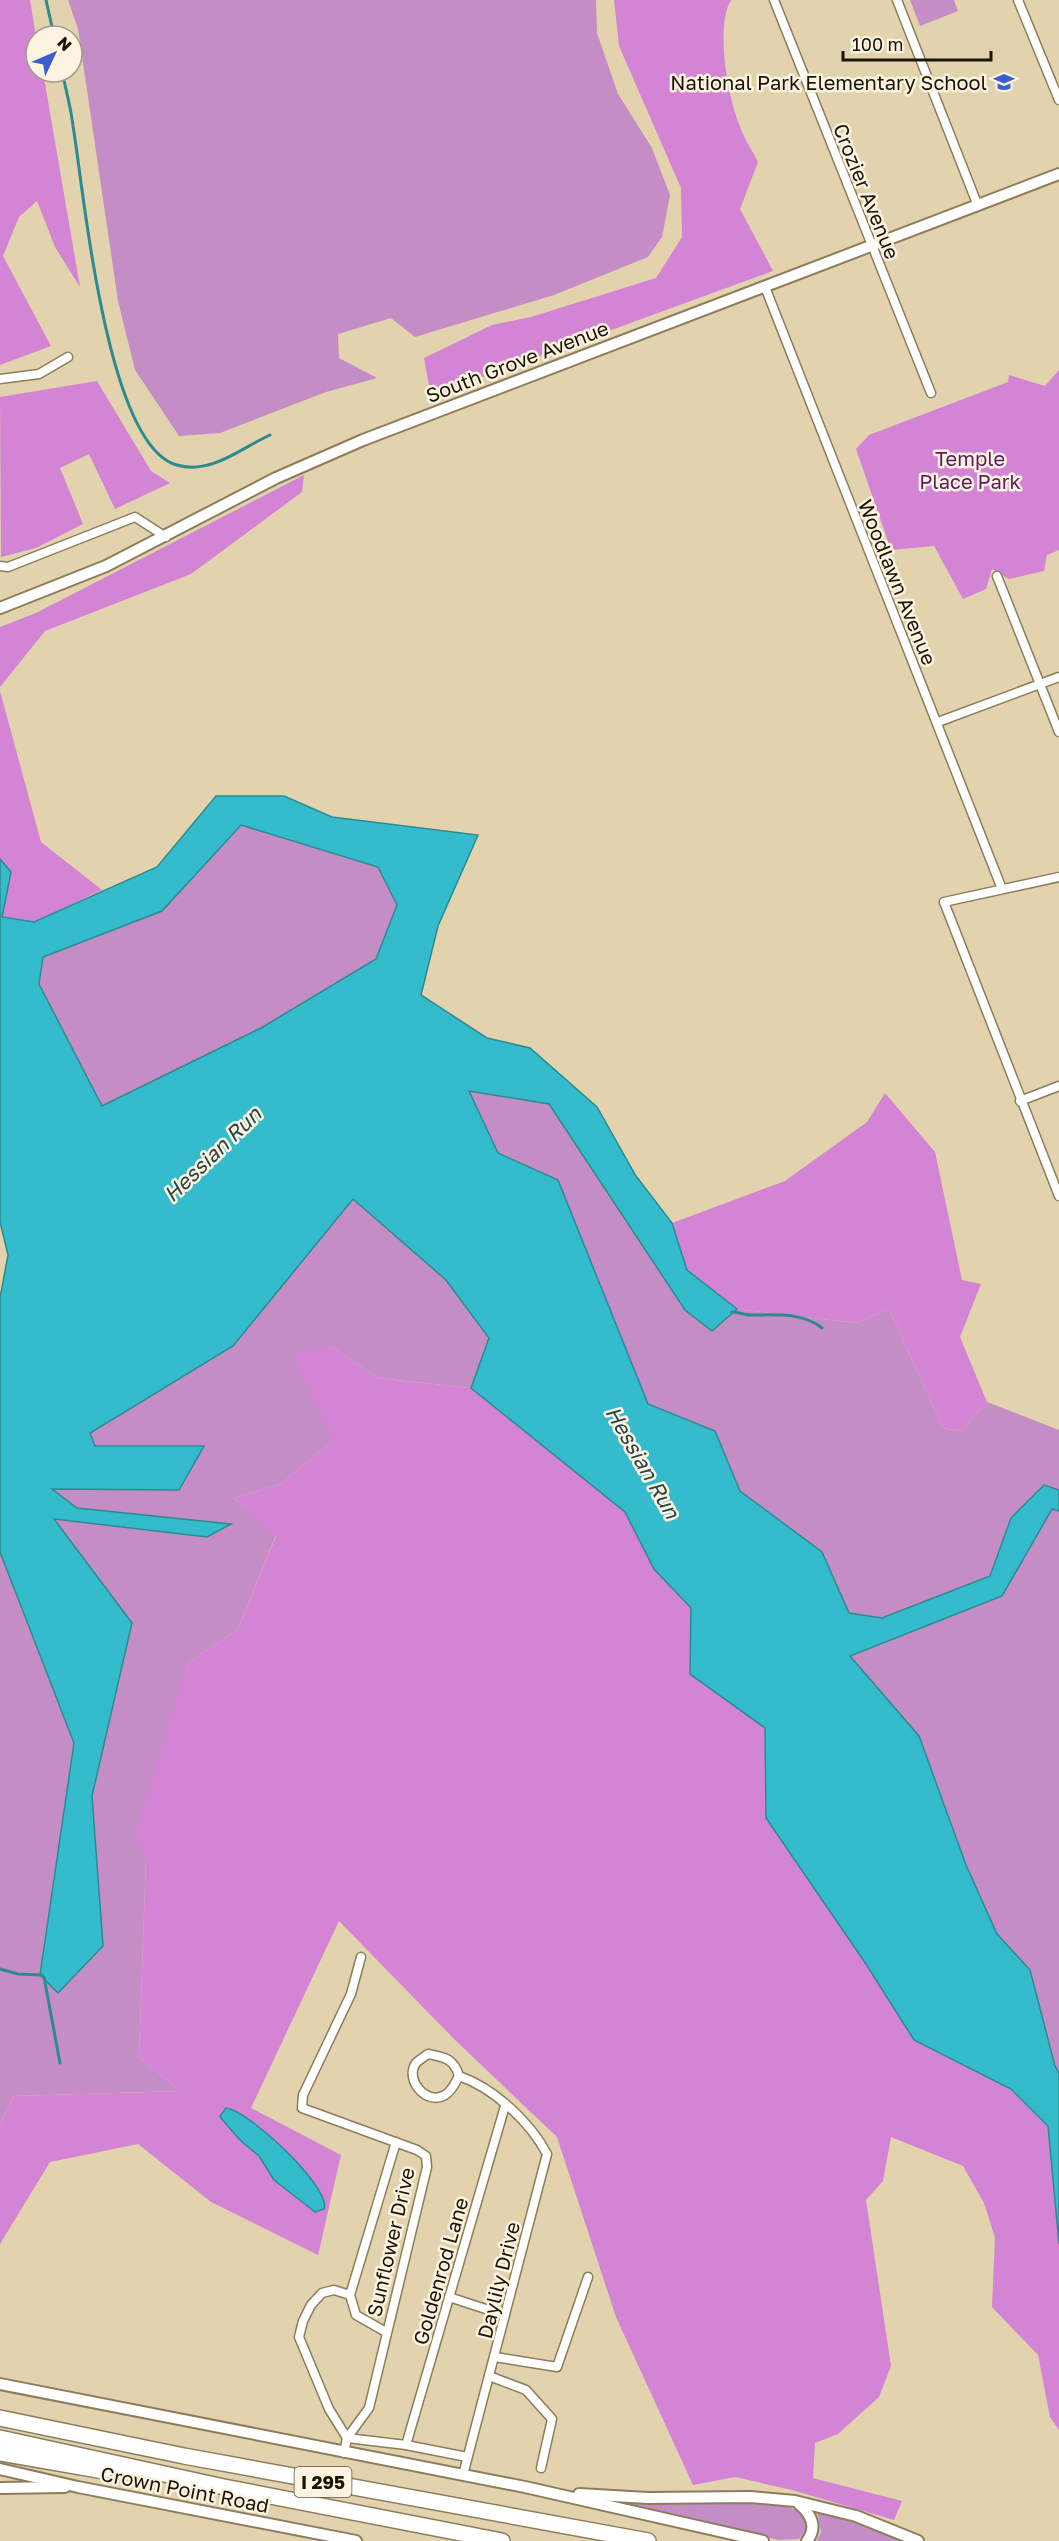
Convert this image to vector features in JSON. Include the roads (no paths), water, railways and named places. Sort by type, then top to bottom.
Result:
[{"type":"highway","name":"I 295","points":[[0,2418],[196,2458],[648,2541]]},
{"type":"highway","name":"I 295","points":[[0,2438],[190,2480],[502,2541]]},
{"type":"highway","points":[[0,2453],[164,2483],[190,2480]]},
{"type":"main road","name":"South Grove Avenue","points":[[0,608],[106,566],[166,537],[276,478],[363,440],[1059,174]]},
{"type":"main road","points":[[0,2384],[463,2475],[763,2541]]},
{"type":"main road","name":"Crown Point Road","points":[[0,2469],[78,2487],[356,2541]]},
{"type":"main road","name":"Crown Point Road","points":[[0,2488],[78,2487]]},
{"type":"main road","points":[[548,2493],[648,2498],[751,2497],[795,2501],[856,2516],[918,2541]]},
{"type":"main road","points":[[795,2501],[805,2508],[812,2518],[813,2530],[807,2541]]},
{"type":"street","name":"Crozier Avenue","points":[[774,0],[931,393]]},
{"type":"street","points":[[897,0],[978,206]]},
{"type":"street","points":[[1018,0],[1059,100]]},
{"type":"street","name":"Woodlawn Avenue","points":[[765,287],[850,508],[938,723],[1002,889]]},
{"type":"street","points":[[0,379],[39,374],[68,357]]},
{"type":"street","points":[[0,566],[8,567],[135,518],[166,537]]},
{"type":"street","points":[[997,576],[1059,732]]},
{"type":"street","points":[[938,723],[1059,677]]},
{"type":"street","points":[[1059,877],[944,902],[1059,1196]]},
{"type":"street","points":[[1020,1101],[1059,1086]]},
{"type":"street","name":"Sunflower Drive","points":[[344,2453],[348,2438],[369,2409],[427,2167],[426,2156],[417,2150],[302,2108],[303,2095],[351,1994],[361,1957]]},
{"type":"street","points":[[428,2054],[444,2057],[455,2064],[459,2076],[452,2088],[443,2096],[435,2098],[423,2093],[413,2084],[412,2074],[416,2063],[428,2054]]},
{"type":"street","name":"Daylily Drive","points":[[459,2076],[472,2080],[505,2106],[537,2135],[547,2154],[463,2475]]},
{"type":"street","name":"Goldenrod Lane","points":[[406,2445],[505,2106]]},
{"type":"street","name":"Sunflower Drive","points":[[386,2332],[356,2315],[350,2295],[396,2142]]},
{"type":"street","points":[[495,2357],[557,2367],[588,2277]]},
{"type":"street","points":[[350,2295],[334,2290],[322,2293],[311,2305],[303,2321],[299,2337],[329,2409],[348,2438],[406,2445],[466,2457]]},
{"type":"street","points":[[449,2297],[504,2315]]},
{"type":"street","points":[[489,2376],[526,2390],[552,2419],[541,2468]]},
{"type":"water","name":"Hessian Run","points":[[216,796],[284,796],[332,817],[478,835],[438,926],[421,995],[487,1038],[530,1048],[597,1107],[636,1176],[672,1223],[687,1270],[737,1309],[712,1331],[685,1310],[549,1104],[469,1091],[498,1153],[558,1180],[648,1404],[715,1431],[740,1491],[822,1552],[849,1613],[882,1618],[990,1576],[1011,1518],[1044,1485],[1059,1490],[1059,1511],[1052,1509],[1002,1596],[850,1656],[919,1736],[966,1865],[997,1934],[1030,1970],[1055,2066],[1059,2073],[1059,2244],[1048,2126],[1011,2089],[914,2040],[866,1964],[766,1818],[765,1728],[690,1674],[691,1608],[654,1569],[625,1512],[471,1388],[489,1338],[446,1280],[353,1199],[233,1346],[90,1433],[95,1446],[204,1446],[179,1490],[52,1489],[77,1508],[231,1524],[207,1537],[54,1519],[132,1623],[92,1796],[103,1946],[58,1993],[40,1975],[74,1743],[0,1552],[0,1298],[8,1255],[0,1222],[0,859],[11,872],[2,917],[34,922],[157,867]],"holes":[[[241,825],[378,867],[397,905],[376,959],[261,1028],[102,1106],[39,984],[43,957],[162,911]]]},
{"type":"water","points":[[226,2108],[252,2122],[286,2151],[315,2185],[323,2199],[324,2209],[315,2212],[274,2180],[259,2156],[240,2140],[221,2118]]},
{"type":"waterway","points":[[46,0],[51,24]]},
{"type":"waterway","points":[[65,84],[102,313],[116,367],[132,413],[153,448],[177,465],[190,467],[214,463],[270,435]]},
{"type":"waterway","points":[[732,1312],[797,1317],[822,1328]]},
{"type":"waterway","points":[[0,1969],[18,1974],[42,1975]]},
{"type":"waterway","points":[[44,1977],[60,2063]]},
{"type":"place","name":"National Park Elementary School","points":[[1004,82]]},
{"type":"park label","name":"Temple Place Park","points":[[970,470]]}]
